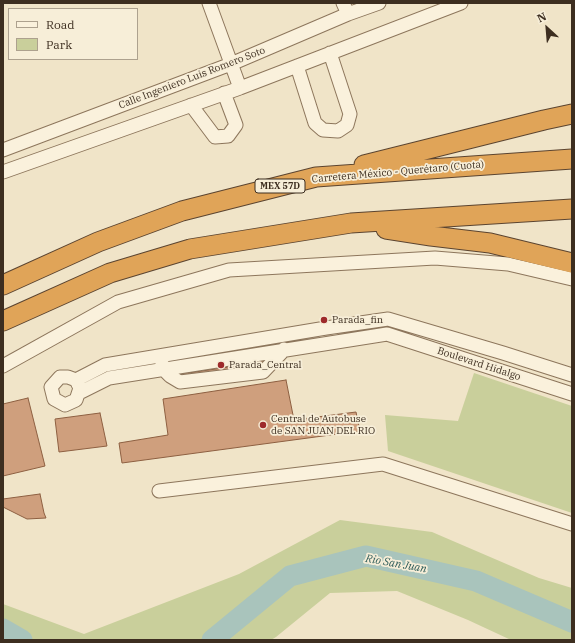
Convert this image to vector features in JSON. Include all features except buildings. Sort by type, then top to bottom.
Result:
[{"type":"highway","points":[[316,177],[572,114]]},
{"type":"highway","name":"Carretera México - Querétaro (Cuota)","points":[[3,285],[98,242],[182,211],[316,177],[572,159]]},
{"type":"highway","points":[[3,321],[110,273],[190,249],[351,224],[572,209]]},
{"type":"highway","points":[[351,224],[490,243],[572,263]]},
{"type":"street","points":[[209,3],[240,88]]},
{"type":"street","name":"Calle Ingeniero Luis Romero Soto","points":[[3,150],[231,64],[346,9],[379,3]]},
{"type":"street","points":[[3,172],[240,88],[461,3]]},
{"type":"street","points":[[297,66],[315,123],[323,130],[338,131],[347,125],[350,114],[330,53]]},
{"type":"street","points":[[191,105],[215,137],[228,136],[236,125],[224,93]]},
{"type":"street","points":[[3,366],[118,302],[229,270],[435,258],[508,264],[572,279]]},
{"type":"street","name":"Boulevard Hidalgo","points":[[286,334],[388,320],[503,353],[572,375]]},
{"type":"street","points":[[76,380],[105,365],[286,334],[283,351],[262,372],[180,382],[170,376],[163,369],[160,356]]},
{"type":"street","name":"Boulevard Hidalgo","points":[[283,351],[387,334],[572,394]]},
{"type":"street","points":[[198,349],[199,364]]},
{"type":"street","points":[[79,393],[109,378],[283,351]]},
{"type":"street","points":[[498,370],[503,353]]},
{"type":"street","points":[[60,377],[68,377],[76,380],[80,388],[76,400],[65,405],[54,399],[52,387],[60,377]]},
{"type":"street","points":[[159,491],[383,464],[572,524]]},
{"type":"green space","points":[[474,373],[572,406],[572,513],[388,451],[385,415],[458,421]]},
{"type":"green space","points":[[340,520],[432,532],[539,578],[572,588],[572,640],[511,640],[468,620],[397,591],[330,593],[271,640],[3,640],[3,604],[84,634],[239,574]]},
{"type":"waterway","name":"Rio San Juan","points":[[212,640],[290,576],[366,556],[476,581],[572,622]]},
{"type":"waterway","name":"Rio San Juan","points":[[3,629],[22,640]]},
{"type":"place","name":"Parada_fin","points":[[324,320]]},
{"type":"place","name":"Parada_Central","points":[[221,365]]},
{"type":"place","name":"Central de Autobuse de SAN JUAN DEL RIO","points":[[263,425]]}]
